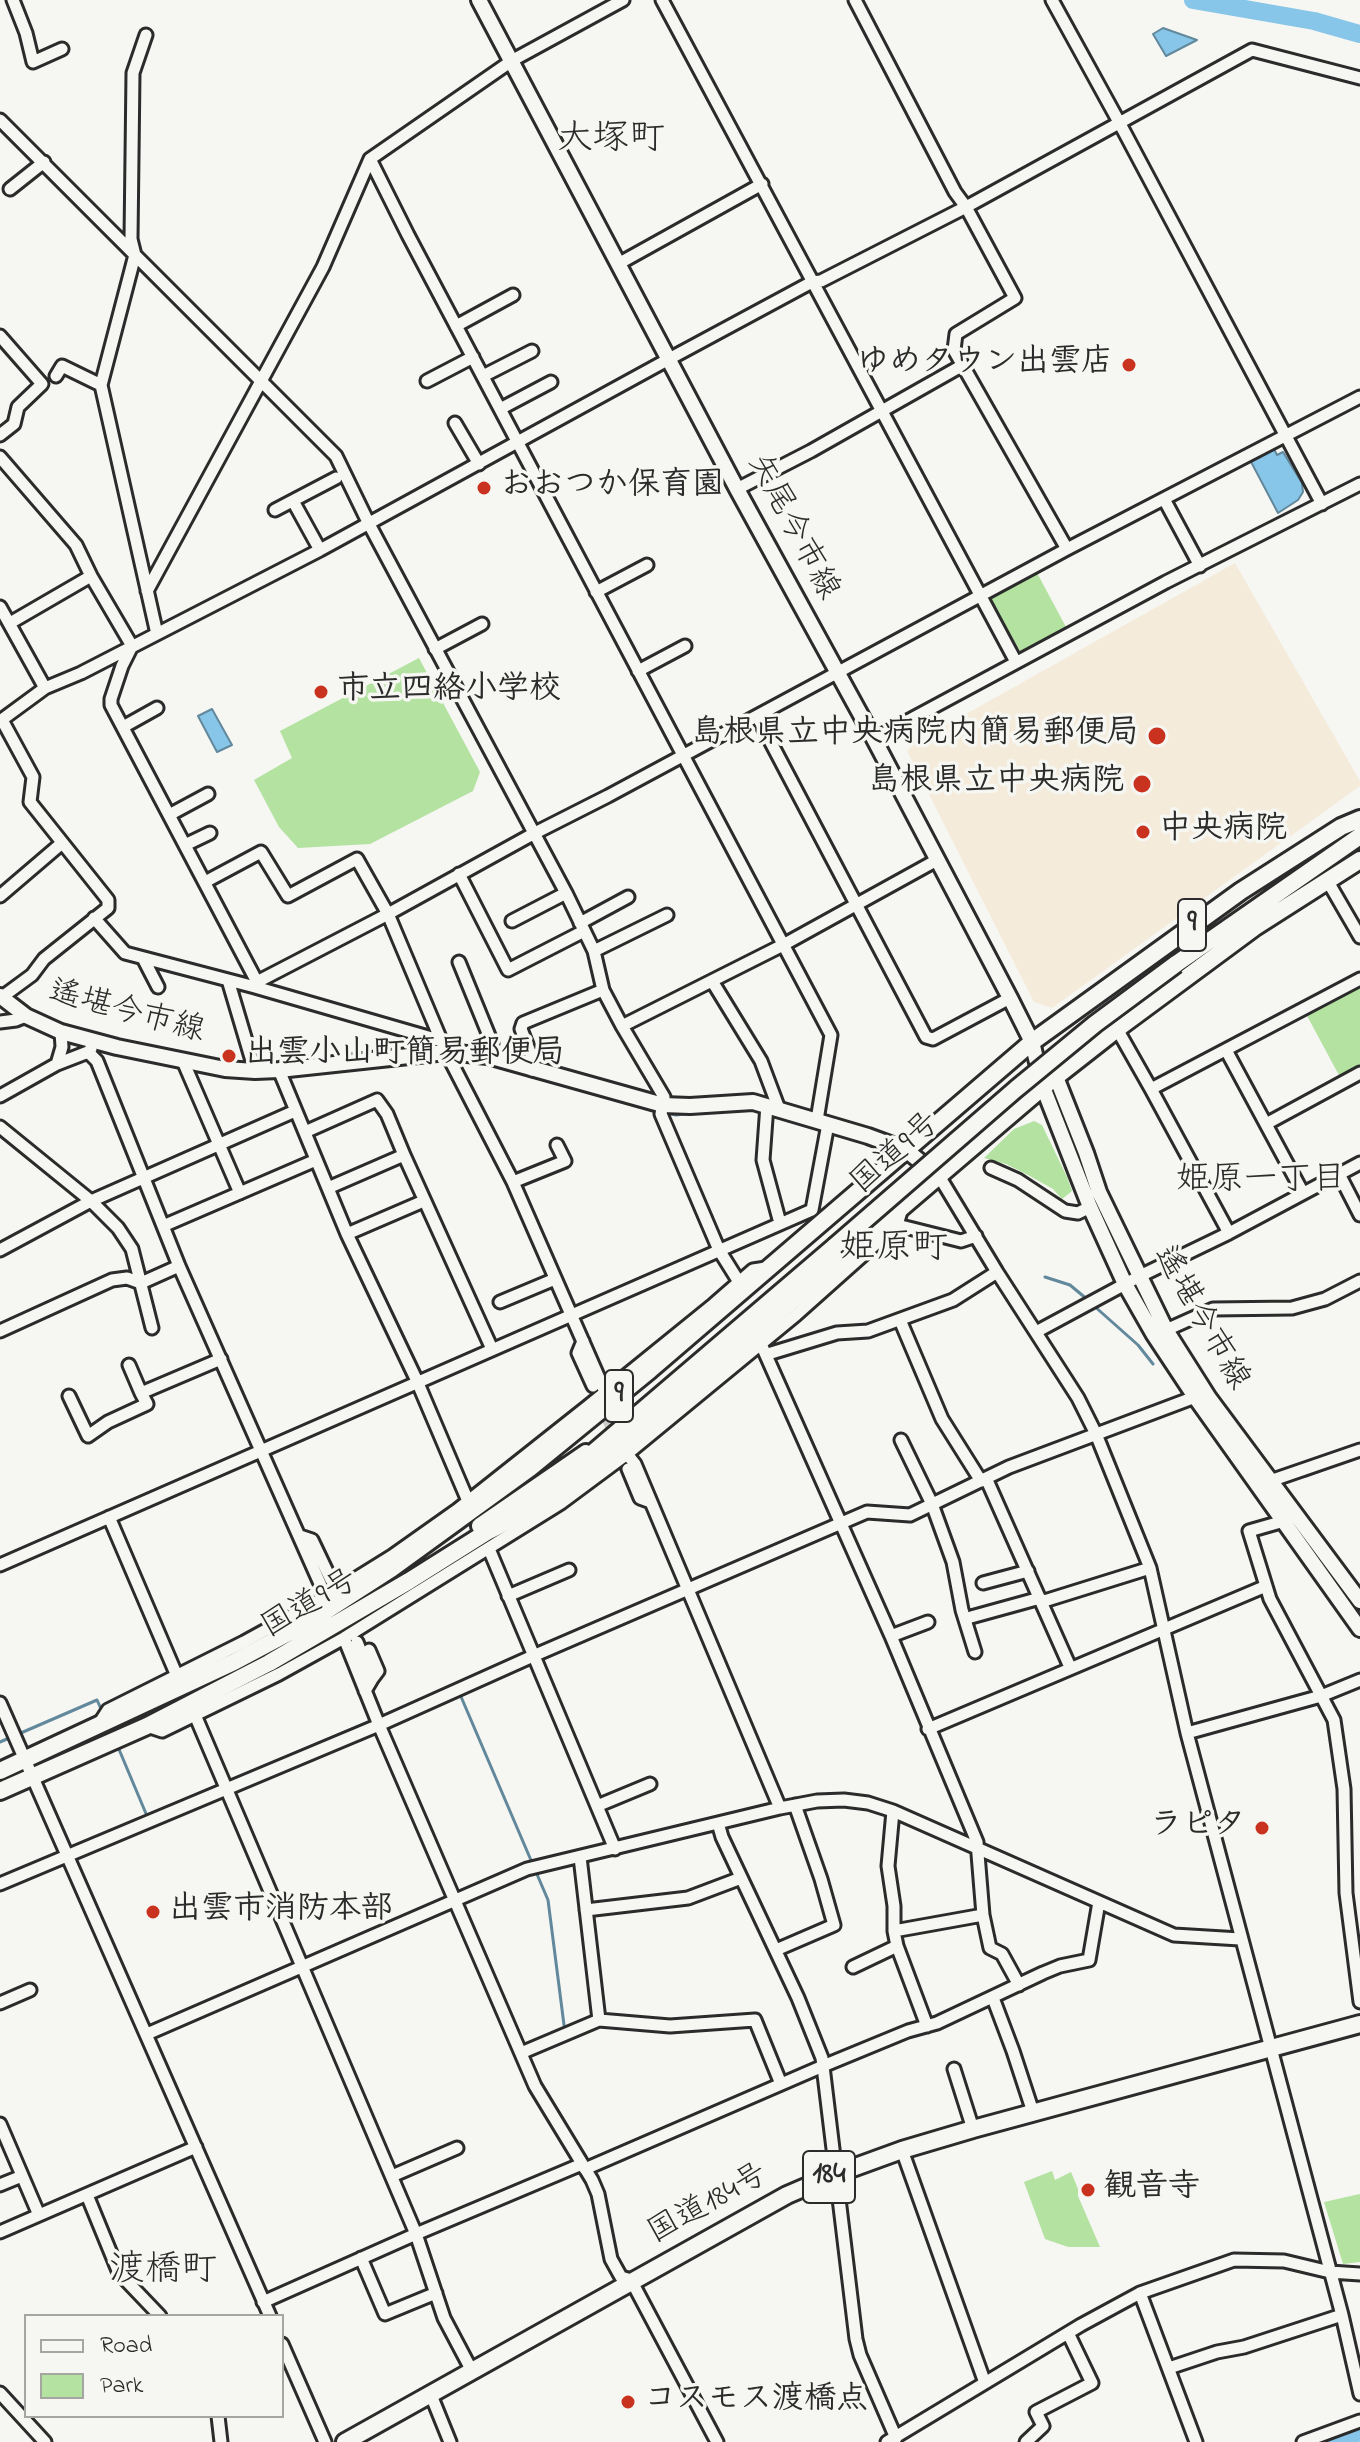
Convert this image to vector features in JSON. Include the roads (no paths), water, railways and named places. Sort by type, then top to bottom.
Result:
[{"type":"highway","name":"9","points":[[315,1618],[391,1569],[530,1468],[650,1370],[1032,1042],[1241,891],[1341,827],[1360,819]]},
{"type":"highway","name":"国道9号","points":[[0,1791],[147,1726],[269,1663],[489,1531],[576,1468],[1095,1024],[1360,836]]},
{"type":"highway","name":"国道9号","points":[[1176,964],[1360,849]]},
{"type":"highway","name":"9","points":[[489,1531],[528,1511],[599,1462],[1117,1029],[1255,927],[1360,860]]},
{"type":"highway","name":"国道9号","points":[[0,1771],[234,1662],[384,1583],[456,1541],[546,1482],[623,1426]]},
{"type":"highway","name":"国道184号","points":[[345,2442],[631,2280],[787,2195],[836,2174],[973,2129],[1360,2024]]},
{"type":"main road","name":"矢尾今市線","points":[[479,0],[737,489],[874,739],[1032,1042]]},
{"type":"main road","name":"遙堪今市線","points":[[1,996],[26,1016],[92,1047],[225,1069],[279,1070],[444,1046],[663,1105],[742,1101],[773,1107],[906,1150],[939,1176]]},
{"type":"main road","name":"遙堪今市線","points":[[1032,1042],[1086,1153],[1099,1192],[1166,1330],[1209,1398],[1360,1601]]},
{"type":"main road","name":"遙堪今市線","points":[[1050,1082],[1090,1207],[1125,1284],[1195,1397],[1284,1521],[1355,1611],[1360,1629]]},
{"type":"street","points":[[13,0],[33,62],[62,49]]},
{"type":"street","points":[[147,591],[323,267],[370,159],[513,60],[623,0]]},
{"type":"street","points":[[662,0],[1016,662]]},
{"type":"street","points":[[855,0],[955,192],[1015,298],[956,334],[954,350],[1067,549]]},
{"type":"street","points":[[1052,0],[1322,504]]},
{"type":"street","points":[[146,35],[133,73],[131,239],[135,255],[101,385],[157,634]]},
{"type":"street","points":[[1,996],[32,975],[44,959],[108,908],[108,900],[30,802],[33,777],[1,721],[45,688],[320,550],[812,282],[821,281],[966,207],[1252,50],[1360,78]]},
{"type":"street","points":[[0,120],[336,456],[369,524],[566,893],[594,951],[603,990],[664,1097],[661,1114],[719,1250],[739,1282]]},
{"type":"street","points":[[0,1565],[812,1210],[831,1035],[370,159]]},
{"type":"street","points":[[10,189],[44,162]]},
{"type":"street","points":[[618,264],[762,184]]},
{"type":"street","points":[[456,326],[513,295]]},
{"type":"street","points":[[0,336],[42,384],[18,407],[14,424],[0,435]]},
{"type":"street","points":[[483,376],[532,351]]},
{"type":"street","points":[[427,381],[473,357]]},
{"type":"street","points":[[737,489],[963,365]]},
{"type":"street","points":[[56,376],[62,366],[101,385]]},
{"type":"street","points":[[500,409],[551,382]]},
{"type":"street","points":[[256,984],[1067,549],[1360,397]]},
{"type":"street","points":[[455,423],[479,464]]},
{"type":"street","points":[[0,457],[76,545],[132,646]]},
{"type":"street","points":[[275,510],[336,478]]},
{"type":"street","points":[[874,739],[1360,484]]},
{"type":"street","points":[[1164,499],[1200,566]]},
{"type":"street","points":[[293,501],[320,550]]},
{"type":"street","points":[[596,592],[647,565]]},
{"type":"street","points":[[10,623],[91,576]]},
{"type":"street","points":[[0,607],[45,688]]},
{"type":"street","points":[[435,649],[482,624]]},
{"type":"street","points":[[132,646],[122,666],[111,705],[256,984]]},
{"type":"street","points":[[638,671],[685,646]]},
{"type":"street","points":[[123,727],[157,708]]},
{"type":"street","points":[[757,716],[926,1037],[933,1039],[1010,998]]},
{"type":"street","points":[[169,815],[208,794]]},
{"type":"street","points":[[185,845],[210,833]]},
{"type":"street","points":[[0,896],[62,843]]},
{"type":"street","points":[[205,882],[261,852],[288,896],[357,859],[388,914],[444,1046],[513,1182],[605,1392]]},
{"type":"street","points":[[622,1026],[783,945],[937,860]]},
{"type":"street","points":[[459,874],[508,970],[628,897]]},
{"type":"street","points":[[1327,880],[1360,937]]},
{"type":"street","points":[[512,921],[566,893]]},
{"type":"street","points":[[594,951],[667,915]]},
{"type":"street","points":[[94,918],[125,953],[228,980],[256,984],[444,1046]]},
{"type":"street","points":[[143,958],[158,987]]},
{"type":"street","points":[[459,962],[492,1043],[488,1056]]},
{"type":"street","points":[[1151,1089],[1360,979]]},
{"type":"street","points":[[228,980],[255,1071]]},
{"type":"street","points":[[712,981],[761,1061],[773,1107],[763,1160],[780,1223]]},
{"type":"street","points":[[532,1070],[532,1057],[521,1029],[523,1023],[603,990]]},
{"type":"street","points":[[0,1022],[26,1016]]},
{"type":"street","points":[[1117,1029],[1229,1233]]},
{"type":"street","points":[[57,1064],[62,1047],[61,1032]]},
{"type":"street","points":[[0,1096],[92,1047],[179,1266],[306,1538],[326,1597]]},
{"type":"street","points":[[1226,1050],[1303,1193]]},
{"type":"street","points":[[183,1061],[240,1193]]},
{"type":"street","points":[[279,1070],[347,1234],[417,1381],[468,1501]]},
{"type":"street","points":[[1266,1124],[1360,1073]]},
{"type":"street","points":[[305,1132],[377,1100],[387,1114],[492,1349]]},
{"type":"street","points":[[0,1250],[91,1201],[295,1111]]},
{"type":"street","points":[[0,1127],[91,1201],[118,1228],[132,1249],[152,1328]]},
{"type":"street","points":[[513,1182],[565,1161],[557,1145]]},
{"type":"street","points":[[328,1188],[404,1155]]},
{"type":"street","points":[[163,1226],[316,1160]]},
{"type":"street","points":[[1036,1332],[1360,1163]]},
{"type":"street","points":[[991,1168],[1018,1180],[1065,1211],[1078,1213],[1090,1207]]},
{"type":"street","points":[[1339,1174],[1360,1215]]},
{"type":"street","points":[[939,1176],[1078,1398],[1096,1434],[1150,1568],[1187,1733],[1342,2315],[1360,2394]]},
{"type":"street","points":[[347,1234],[419,1203]]},
{"type":"street","points":[[147,1726],[162,1731],[258,1685],[344,1638],[561,1503],[696,1397],[764,1349],[796,1315],[897,1225],[902,1207]]},
{"type":"street","points":[[897,1225],[961,1241],[976,1236]]},
{"type":"street","points":[[0,1331],[112,1280],[127,1278],[141,1283],[179,1266]]},
{"type":"street","points":[[96,1728],[108,1710],[244,1642],[392,1556],[534,1449],[753,1270],[770,1267]]},
{"type":"street","points":[[764,1349],[837,1333],[868,1331],[953,1300],[997,1272]]},
{"type":"street","points":[[500,1302],[555,1279]]},
{"type":"street","points":[[1166,1330],[1213,1309],[1292,1308],[1325,1299],[1360,1281]]},
{"type":"street","points":[[796,1315],[803,1291]]},
{"type":"street","points":[[900,1320],[942,1419],[984,1479],[1070,1667]]},
{"type":"street","points":[[583,1341],[578,1353],[593,1386]]},
{"type":"street","points":[[650,1370],[659,1348]]},
{"type":"street","points":[[764,1349],[891,1636],[977,1847],[983,1915],[990,1948],[1002,1954],[1019,1985]]},
{"type":"street","points":[[141,1393],[221,1359]]},
{"type":"street","points":[[69,1396],[88,1436],[108,1422],[147,1404],[129,1365]]},
{"type":"street","points":[[696,1397],[701,1379]]},
{"type":"street","points":[[0,1884],[379,1725],[867,1512],[910,1515],[1009,1467],[1195,1397]]},
{"type":"street","points":[[901,1440],[932,1504],[953,1562],[962,1610],[975,1652]]},
{"type":"street","points":[[530,1468],[534,1449]]},
{"type":"street","points":[[1270,1481],[1360,1451]]},
{"type":"street","points":[[627,1454],[635,1464],[780,1808]]},
{"type":"street","points":[[628,1469],[640,1498],[651,1502]]},
{"type":"street","points":[[561,1503],[567,1485]]},
{"type":"street","points":[[109,1517],[177,1676]]},
{"type":"street","points":[[1284,1521],[1249,1531],[1270,1599],[1334,1720],[1344,1789],[1346,1893],[1360,2002]]},
{"type":"street","points":[[306,1538],[332,1574]]},
{"type":"street","points":[[489,1549],[615,1849]]},
{"type":"street","points":[[971,1617],[1150,1568]]},
{"type":"street","points":[[508,1596],[569,1570]]},
{"type":"street","points":[[983,1583],[1028,1571]]},
{"type":"street","points":[[402,1601],[409,1581]]},
{"type":"street","points":[[928,1729],[1266,1586]]},
{"type":"street","points":[[891,1636],[928,1622]]},
{"type":"street","points":[[344,1638],[542,2100],[598,2194],[611,2259],[621,2277],[631,2280],[717,2442]]},
{"type":"street","points":[[234,1662],[244,1642]]},
{"type":"street","points":[[357,1642],[372,1679]]},
{"type":"street","points":[[365,1691],[378,1671],[369,1650]]},
{"type":"street","points":[[258,1685],[269,1663]]},
{"type":"street","points":[[1187,1733],[1321,1696],[1360,1680]]},
{"type":"street","points":[[0,1703],[269,2314]]},
{"type":"street","points":[[195,1715],[416,2234],[444,2318],[472,2371]]},
{"type":"street","points":[[597,1806],[650,1784]]},
{"type":"street","points":[[147,2034],[527,1869],[780,1808],[844,1800],[893,1811],[1174,1935],[1240,1939]]},
{"type":"street","points":[[776,1950],[834,1925],[795,1805]]},
{"type":"street","points":[[893,1811],[888,1866],[894,1931],[927,2026]]},
{"type":"street","points":[[718,1823],[817,2042],[823,2066],[856,2339],[892,2440],[1140,2293],[1234,2260],[1284,2261],[1330,2272],[1360,2274]]},
{"type":"street","points":[[580,1857],[599,2020]]},
{"type":"street","points":[[586,1910],[688,1898],[741,1878]]},
{"type":"street","points":[[263,2302],[416,2234],[908,2031],[927,2026],[1060,1966],[1089,1960],[1099,1902]]},
{"type":"street","points":[[894,1931],[983,1915]]},
{"type":"street","points":[[853,1967],[897,1946]]},
{"type":"street","points":[[0,2003],[30,1990]]},
{"type":"street","points":[[993,1998],[1033,2112]]},
{"type":"street","points":[[521,2053],[599,2020],[670,2026],[755,2020],[781,2084]]},
{"type":"street","points":[[954,2069],[973,2129]]},
{"type":"street","points":[[0,2125],[39,2215]]},
{"type":"street","points":[[0,2232],[196,2147]]},
{"type":"street","points":[[392,2176],[457,2148]]},
{"type":"street","points":[[902,2150],[985,2383]]},
{"type":"street","points":[[0,2185],[22,2176]]},
{"type":"street","points":[[87,2195],[119,2273],[158,2314]]},
{"type":"street","points":[[361,2258],[385,2314],[436,2293]]},
{"type":"street","points":[[1140,2293],[1196,2442]]},
{"type":"street","points":[[142,2314],[150,2306]]},
{"type":"street","points":[[1169,2368],[1342,2315]]},
{"type":"street","points":[[1026,2442],[1043,2426],[1036,2412],[1092,2383],[1068,2333]]},
{"type":"street","points":[[284,2349],[325,2442]]},
{"type":"street","points":[[0,2393],[45,2442]]},
{"type":"street","points":[[431,2395],[450,2442]]},
{"type":"street","points":[[218,2418],[221,2442]]},
{"type":"street","points":[[1303,2442],[1360,2421]]},
{"type":"water","points":[[1163,28],[1197,40],[1166,56],[1153,34]]},
{"type":"water","points":[[1273,447],[1277,455],[1283,452],[1302,483],[1303,492],[1298,500],[1278,513],[1249,458]]},
{"type":"water","points":[[212,709],[232,745],[217,752],[198,716]]},
{"type":"waterway","points":[[1193,0],[1314,21],[1360,34]]},
{"type":"waterway","points":[[95,1049],[111,1052]]},
{"type":"waterway","points":[[479,1062],[557,1082]]},
{"type":"waterway","points":[[664,1112],[676,1115],[692,1113]]},
{"type":"waterway","points":[[809,1126],[824,1131]]},
{"type":"waterway","points":[[1045,1277],[1070,1285],[1088,1300]]},
{"type":"waterway","points":[[1093,1305],[1138,1345],[1153,1364]]},
{"type":"waterway","points":[[1306,1476],[1346,1461]]},
{"type":"waterway","points":[[380,1717],[457,1685]]},
{"type":"waterway","points":[[459,1692],[548,1900],[564,2025]]},
{"type":"waterway","points":[[0,1742],[97,1700],[102,1711]]},
{"type":"waterway","points":[[118,1747],[147,1816],[373,1720]]},
{"type":"waterway","points":[[1330,2442],[1360,2432]]},
{"type":"tunnel","points":[[593,1386],[616,1439]]},
{"type":"place","name":"ゆめタウン出雲店","points":[[1129,365]]},
{"type":"place","name":"おおつか保育園","points":[[484,488]]},
{"type":"place","name":"市立四絡小学校","points":[[321,692]]},
{"type":"place","name":"島根県立中央病院内簡易郵便局","points":[[1157,736]]},
{"type":"place","name":"島根県立中央病院","points":[[1142,784]]},
{"type":"place","name":"中央病院","points":[[1143,832]]},
{"type":"place","name":"出雲小山町簡易郵便局","points":[[229,1056]]},
{"type":"place","name":"ラピタ","points":[[1262,1828]]},
{"type":"place","name":"出雲市消防本部","points":[[153,1912]]},
{"type":"place","name":"観音寺","points":[[1088,2190]]},
{"type":"place","name":"コスモス渡橋点","points":[[628,2402]]},
{"type":"district","name":"大塚町","points":[[611,142]]},
{"type":"district","name":"姫原一丁目","points":[[1261,1182]]},
{"type":"district","name":"姫原町","points":[[894,1251]]},
{"type":"district","name":"渡橋町","points":[[163,2273]]}]
